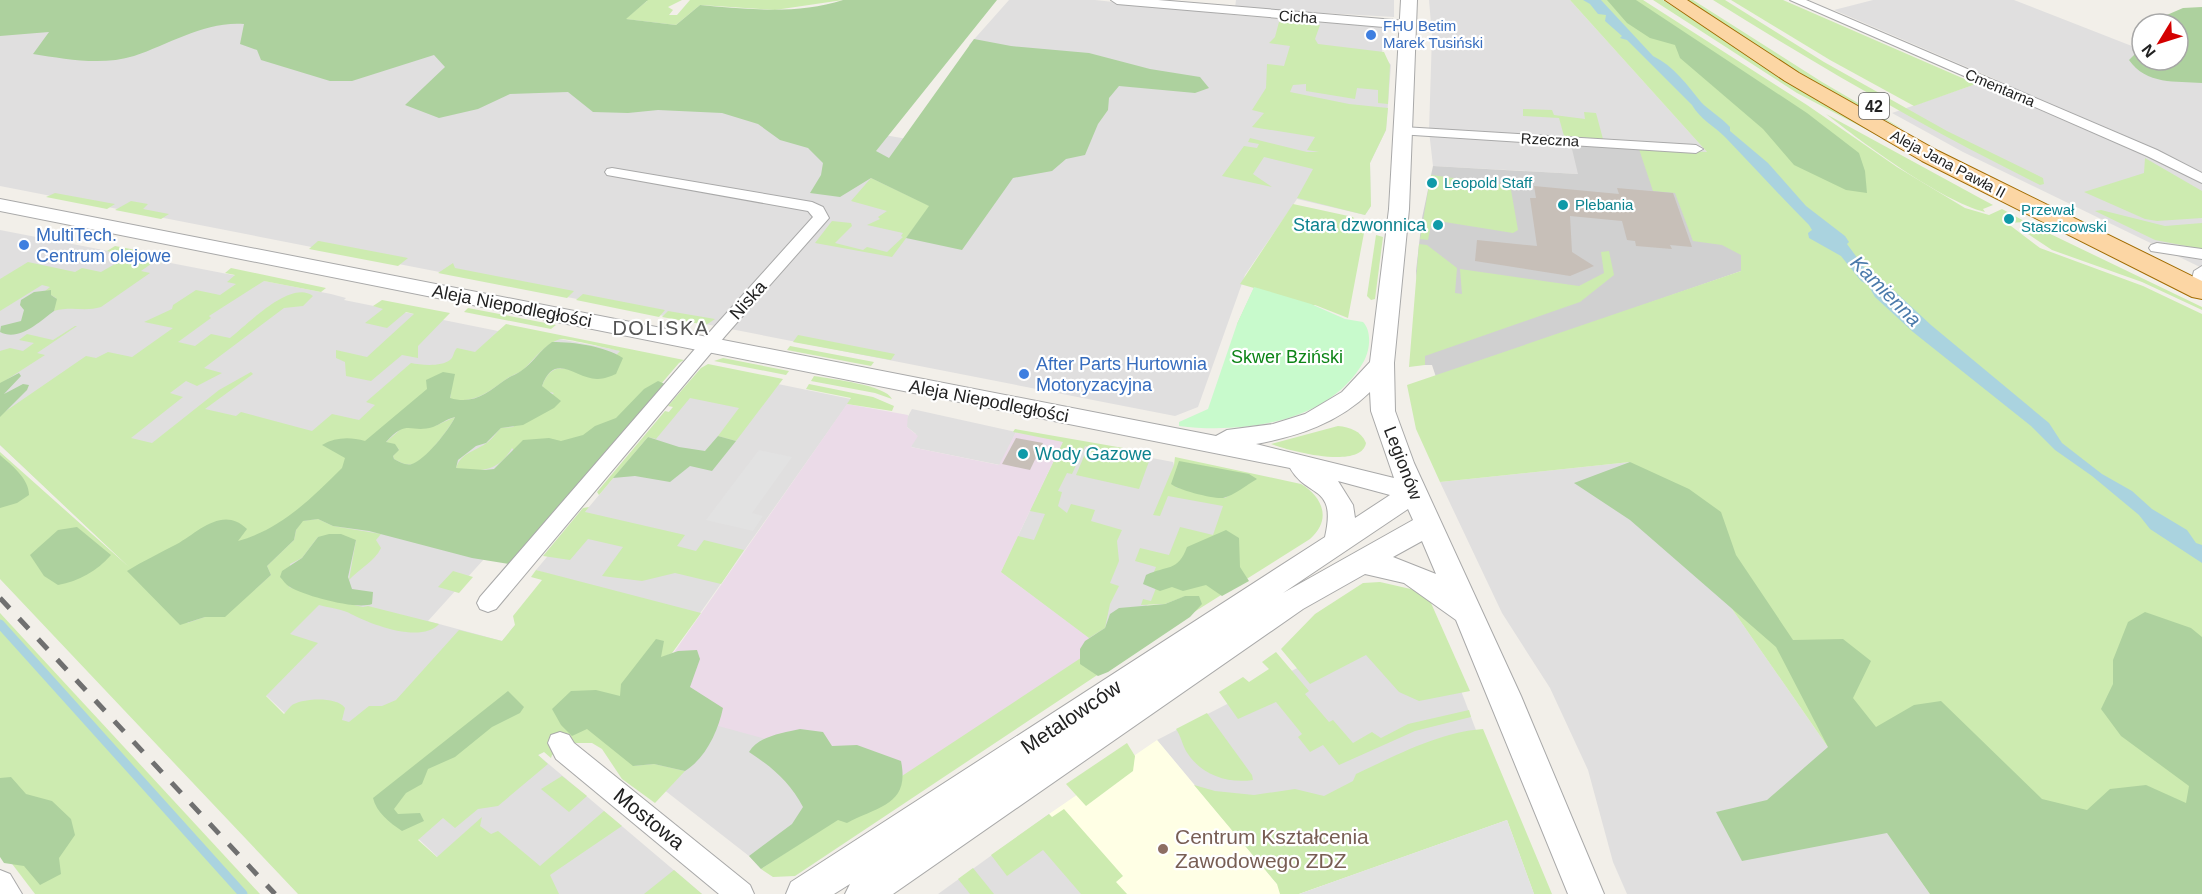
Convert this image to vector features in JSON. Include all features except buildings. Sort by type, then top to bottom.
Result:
[{"type":"main road","name":"Aleja Jana Pawła II","points":[[1674,0],[1818,92],[2008,187],[2106,225],[2157,248],[2201,282]]},
{"type":"main road","name":"Aleja Jana Pawła II","points":[[1703,0],[2081,233],[2201,282]]},
{"type":"street","name":"Cicha","points":[[1117,0],[1238,6],[1407,25]]},
{"type":"street","name":"Legionów","points":[[1409,0],[1399,209],[1382,363],[1383,411],[1427,525],[1586,894]]},
{"type":"street","name":"Cmentarna","points":[[1796,0],[2152,153],[2202,179]]},
{"type":"street","name":"Rzeczna","points":[[1403,131],[1696,149]]},
{"type":"street","name":"Niska","points":[[488,603],[709,345],[818,223],[820,214],[812,207],[612,172]]},
{"type":"street","name":"Aleja Niepodległości","points":[[0,205],[1293,460],[1414,492]]},
{"type":"street","points":[[2157,248],[2202,254]]},
{"type":"street","name":"Aleja Niepodległości","points":[[1202,442],[1286,430],[1319,418],[1351,400],[1367,385],[1382,363]]},
{"type":"street","points":[[1293,460],[1333,490],[1341,502],[1348,551],[1420,576],[1468,616]]},
{"type":"street","name":"Metalowców","points":[[863,894],[1138,704],[1293,601],[1414,492]]},
{"type":"street","name":"Metalowców","points":[[804,894],[1348,551],[1427,525]]},
{"type":"street","name":"Mostowa","points":[[560,743],[565,751],[740,894]]},
{"type":"street","points":[[0,883],[8,894]]},
{"type":"shaded area","points":[[365,0],[695,102],[1056,165],[969,45],[1009,0],[1095,0],[1234,15],[1380,27],[1384,29],[1382,54],[1391,65],[1386,130],[1370,163],[1371,206],[1365,215],[1297,199],[1245,275],[1198,407],[1175,416],[0,186],[0,31]]},
{"type":"shaded area","points":[[1236,0],[1394,0],[1394,17],[1235,8]]},
{"type":"shaded area","points":[[1429,0],[1570,0],[1708,153],[1572,145],[1579,174],[1433,166],[1429,131],[1432,35]]},
{"type":"shaded area","points":[[1873,0],[2014,0],[2130,45],[2130,72],[2190,71],[2202,74],[2202,268],[1963,152],[1892,113],[1976,84],[1997,80],[1834,10]]},
{"type":"shaded area","points":[[1571,145],[1689,151],[1790,254],[1436,377],[1432,365],[1425,365],[1416,271],[1422,218],[1429,185],[1434,186],[1435,181],[1430,180],[1433,166],[1578,174]]},
{"type":"shaded area","points":[[0,230],[331,294],[346,298],[344,300],[498,331],[501,329],[560,339],[679,362],[559,503],[485,558],[428,621],[502,641],[555,576],[536,570],[705,369],[851,399],[672,653],[904,777],[761,869],[749,856],[586,729],[538,755],[702,894],[477,894],[0,445]]},
{"type":"shaded area","points":[[847,404],[908,415],[907,427],[918,436],[911,447],[999,465],[1016,432],[1063,441],[1001,572],[1100,646],[904,777],[638,704]]},
{"type":"shaded area","points":[[912,409],[1016,432],[1000,465],[911,447],[916,434],[907,427],[906,420]]},
{"type":"shaded area","points":[[1063,441],[1173,462],[1174,465],[1284,487],[1100,646],[1001,572]]},
{"type":"shaded area","points":[[759,450],[792,457],[752,513],[763,516],[753,531],[706,520]]},
{"type":"shaded area","points":[[1630,462],[1930,894],[1627,894],[1613,862],[1588,770],[1550,688],[1502,613],[1440,482]]},
{"type":"shaded area","points":[[1438,630],[1504,804],[1277,884],[1157,740],[1346,643]]},
{"type":"shaded area","name":"Centrum Kształcenia Zawodowego ZDZ","points":[[1157,740],[1277,884],[1539,894],[1119,894],[1049,814]]},
{"type":"shaded area","points":[[1049,814],[1119,894],[938,894]]},
{"type":"shaded area","points":[[1507,820],[1534,894],[1299,894]]},
{"type":"green space","points":[[0,0],[648,0],[626,19],[676,25],[700,5],[772,10],[808,8],[843,0],[997,0],[876,151],[889,158],[974,39],[1011,46],[1089,53],[1150,69],[1200,77],[1209,88],[1195,93],[1119,86],[1109,98],[1108,110],[1098,124],[1085,155],[1066,159],[1052,171],[1013,178],[962,250],[906,238],[929,206],[871,178],[840,197],[810,193],[821,175],[823,163],[808,148],[780,140],[758,124],[722,113],[658,110],[628,113],[593,112],[568,92],[510,94],[478,109],[439,118],[405,105],[445,67],[434,55],[352,81],[330,81],[261,60],[257,50],[240,44],[244,24],[230,24],[188,34],[122,59],[96,61],[71,59],[33,54],[49,32],[0,36]]},
{"type":"green space","points":[[644,0],[682,0],[668,7],[673,10],[669,15],[677,15],[690,0],[843,0],[775,10],[700,5],[676,25],[625,19],[647,1]]},
{"type":"green space","points":[[1570,0],[1643,0],[1807,105],[1897,167],[1965,208],[1989,215],[2002,209],[2026,222],[2007,223],[2040,248],[2143,286],[2202,314],[2202,894],[1930,894],[1630,462],[1440,482],[1416,429],[1407,385],[1741,271],[1741,255],[1722,245],[1693,241],[1675,193],[1653,191],[1639,149],[1707,152]]},
{"type":"green space","points":[[1607,0],[1636,0],[1807,113],[1859,153],[1865,171],[1867,193],[1846,190],[1794,165],[1763,129],[1680,58],[1675,45],[1650,38],[1627,23]]},
{"type":"green space","points":[[1653,0],[1663,0],[1778,75],[1932,164],[1797,93]]},
{"type":"green space","points":[[1685,0],[1693,0],[1822,82],[1906,131],[1807,79]]},
{"type":"green space","points":[[1713,0],[1725,0],[1824,62],[1947,131],[2043,178],[2044,184],[2040,185],[1915,120]]},
{"type":"green space","points":[[1731,0],[1783,0],[1976,84],[1914,106],[1830,60]]},
{"type":"green space","points":[[2202,7],[2202,83],[2162,80],[2141,72],[2190,72],[2190,12],[2174,12],[2183,8]]},
{"type":"green space","points":[[1279,22],[1320,25],[1315,39],[1318,44],[1384,52],[1390,65],[1388,104],[1378,103],[1378,90],[1357,88],[1355,99],[1306,91],[1306,84],[1293,85],[1290,92],[1349,104],[1388,108],[1386,130],[1370,163],[1371,206],[1365,215],[1297,198],[1313,169],[1264,157],[1253,174],[1272,187],[1222,176],[1244,146],[1257,148],[1259,144],[1248,142],[1250,138],[1307,152],[1319,152],[1307,150],[1315,137],[1252,127],[1264,113],[1252,110],[1266,88],[1267,64],[1284,66],[1290,46],[1269,43],[1275,37]]},
{"type":"green space","points":[[1523,109],[1552,110],[1554,115],[1585,119],[1584,112],[1596,113],[1603,139],[1564,136],[1559,118],[1523,116]]},
{"type":"green space","points":[[1826,114],[1993,205],[1983,209],[1985,212],[1947,196],[1903,170]]},
{"type":"green space","points":[[2145,158],[2202,191],[2202,218],[2157,221],[2145,219],[2084,192],[2144,173]]},
{"type":"green space","points":[[1431,175],[1505,185],[1511,190],[1518,230],[1513,233],[1432,220],[1428,240],[1420,239],[1429,185],[1434,186],[1435,181],[1430,180]]},
{"type":"green space","points":[[871,178],[930,206],[892,257],[815,243],[832,221],[851,223],[852,226],[835,243],[863,250],[867,247],[887,252],[903,237],[901,236],[903,233],[867,225],[880,219],[878,217],[887,211],[851,201]]},
{"type":"green space","points":[[55,193],[115,204],[107,209],[46,197]]},
{"type":"green space","points":[[131,201],[148,204],[143,209],[169,214],[161,219],[115,210]]},
{"type":"green space","points":[[1293,204],[1353,217],[1364,233],[1348,318],[1315,305],[1237,324],[1254,288],[1240,284]]},
{"type":"green space","points":[[2101,210],[2165,226],[2202,223],[2202,249],[2155,240],[2095,211]]},
{"type":"green space","points":[[2040,229],[2202,307],[2202,310],[2142,282],[2052,250],[2022,230]]},
{"type":"green space","points":[[1376,235],[1383,237],[1375,299],[1371,300],[1367,296]]},
{"type":"green space","points":[[318,241],[408,258],[398,266],[309,249]]},
{"type":"green space","points":[[1419,244],[1427,245],[1457,268],[1455,293],[1462,294],[1460,269],[1579,286],[1604,273],[1601,252],[1609,251],[1614,275],[1580,302],[1425,356],[1425,365],[1409,367]]},
{"type":"green space","points":[[115,246],[173,257],[164,263],[155,261],[141,271],[150,273],[101,307],[54,311],[56,298],[51,295],[51,290],[45,291],[50,287],[42,285],[0,311],[0,279],[28,262],[75,272],[82,268],[101,272],[129,256],[107,251]]},
{"type":"green space","points":[[453,263],[455,268],[574,291],[567,298],[438,273]]},
{"type":"green space","points":[[231,268],[326,288],[321,292],[264,281],[209,316],[211,318],[178,342],[195,346],[211,334],[230,338],[258,314],[282,298],[293,293],[304,292],[313,296],[303,306],[284,308],[204,368],[222,373],[197,386],[186,381],[170,393],[183,397],[131,438],[152,443],[219,390],[251,372],[253,374],[205,409],[236,416],[241,412],[312,431],[332,414],[359,420],[375,405],[366,402],[411,363],[442,364],[451,359],[457,348],[475,352],[506,324],[684,360],[559,503],[512,448],[501,462],[488,469],[456,468],[465,455],[488,442],[501,428],[513,427],[554,393],[546,391],[542,386],[547,376],[553,371],[565,369],[595,378],[620,351],[560,339],[545,347],[520,372],[473,399],[450,399],[453,378],[187,623],[205,617],[225,616],[271,575],[267,566],[294,540],[296,530],[302,521],[318,519],[333,526],[381,534],[376,540],[381,548],[378,553],[349,580],[356,540],[318,537],[302,558],[290,564],[289,587],[326,599],[363,607],[368,606],[439,624],[431,630],[420,632],[395,630],[370,623],[344,611],[319,605],[290,634],[318,643],[266,696],[284,714],[300,702],[329,700],[345,708],[342,720],[349,722],[369,706],[382,706],[396,700],[459,630],[502,641],[515,625],[513,616],[542,580],[531,577],[536,570],[701,613],[672,653],[661,658],[633,766],[654,764],[685,771],[655,803],[622,779],[602,749],[592,743],[574,743],[552,755],[551,758],[544,752],[538,755],[548,764],[498,806],[478,809],[455,828],[443,818],[418,840],[437,857],[482,817],[480,826],[491,834],[498,831],[540,866],[604,811],[622,826],[550,875],[559,894],[298,894],[0,579],[0,452],[129,567],[0,445],[0,415],[86,356],[96,358],[108,352],[132,357],[173,328],[144,322],[172,309],[173,305],[196,290],[220,295],[236,284],[227,282],[235,275],[225,273]]},
{"type":"green space","name":"Skwer Bziński","points":[[1254,287],[1311,304],[1345,319],[1363,322],[1368,330],[1369,341],[1364,361],[1349,382],[1330,398],[1307,411],[1282,420],[1230,428],[1179,426],[1179,422],[1208,409],[1237,324]]},
{"type":"green space","points":[[51,290],[51,295],[57,299],[54,311],[21,333],[0,332],[1,326],[21,321],[24,310],[20,305],[21,300],[34,292]]},
{"type":"green space","points":[[583,294],[665,310],[659,317],[576,300]]},
{"type":"green space","points":[[382,300],[450,313],[418,346],[418,358],[402,355],[371,381],[346,376],[345,362],[336,358],[336,350],[367,357],[414,314],[406,312],[387,328],[365,323],[383,309],[373,306]]},
{"type":"green space","points":[[468,308],[556,325],[551,329],[464,312]]},
{"type":"green space","points":[[668,311],[715,319],[706,325],[662,317]]},
{"type":"green space","points":[[77,326],[37,353],[45,355],[0,384],[0,351],[10,348],[23,351],[34,343],[19,340],[27,334],[53,340]]},
{"type":"green space","points":[[798,335],[895,354],[891,360],[793,342]]},
{"type":"green space","points":[[552,342],[589,346],[607,350],[623,358],[616,374],[598,379],[567,369],[553,370],[547,375],[542,386],[561,401],[554,408],[523,425],[501,428],[486,443],[476,446],[458,460],[456,468],[494,469],[523,440],[549,438],[561,441],[583,435],[595,426],[616,418],[644,389],[658,381],[665,384],[509,564],[472,558],[369,531],[333,526],[318,519],[303,521],[296,530],[294,540],[267,566],[271,575],[225,617],[205,617],[180,625],[127,571],[220,520],[238,522],[247,529],[238,541],[268,529],[307,502],[342,468],[345,458],[322,445],[343,439],[365,441],[427,389],[426,380],[443,372],[455,374],[450,398],[473,399],[525,368]],"holes":[[[455,417],[430,451],[412,464],[405,464],[394,459],[393,456],[399,450],[395,444],[386,442],[404,429],[425,429]]]},
{"type":"green space","points":[[790,346],[874,362],[871,366],[787,350]]},
{"type":"green space","points":[[723,358],[789,371],[786,375],[714,361]]},
{"type":"green space","points":[[708,364],[783,379],[736,441],[718,436],[739,408],[690,398],[656,439],[648,437],[599,495],[597,492],[665,411],[669,412],[673,407],[668,406],[701,368]]},
{"type":"green space","points":[[19,373],[21,376],[4,394],[23,384],[29,385],[27,390],[0,417],[0,383]]},
{"type":"green space","points":[[814,376],[869,386],[888,394],[892,399],[875,393],[811,381]]},
{"type":"green space","points":[[809,384],[873,397],[894,406],[892,411],[847,404],[851,398],[806,389]]},
{"type":"green space","points":[[455,417],[430,451],[413,464],[405,464],[394,459],[393,456],[399,449],[385,443],[402,428],[435,426]]},
{"type":"green space","points":[[1338,426],[1351,429],[1361,435],[1366,443],[1361,451],[1352,456],[1323,456],[1293,451],[1271,444]]},
{"type":"green space","points":[[1015,429],[1152,453],[1139,489],[1076,475],[1088,447],[1085,446],[1072,474],[1067,473],[1058,491],[1062,492],[1058,506],[1067,513],[1071,504],[1095,510],[1091,521],[1122,530],[1117,541],[1119,561],[1110,583],[1119,586],[1110,604],[1105,628],[1089,638],[1001,572],[1018,536],[1034,540],[1045,514],[1030,511],[1063,442],[1013,432]]},
{"type":"green space","points":[[718,436],[736,441],[712,471],[690,466],[670,482],[635,476],[613,478],[648,437],[679,447],[705,451]]},
{"type":"green space","points":[[0,455],[23,478],[29,495],[17,503],[0,508]]},
{"type":"green space","points":[[1175,457],[1301,484],[1315,495],[1319,502],[1323,517],[1321,524],[1310,539],[1156,636],[795,876],[773,877],[761,869],[1102,644],[1186,596],[1165,604],[1141,605],[1143,599],[1151,601],[1156,588],[1148,586],[1156,567],[1135,561],[1140,548],[1169,555],[1180,527],[1213,535],[1223,506],[1168,496],[1160,516],[1153,515],[1174,465]],"holes":[[[1248,484],[1225,498],[1175,487]]]},
{"type":"green space","points":[[1179,461],[1249,474],[1257,479],[1227,497],[1204,496],[1171,484]]},
{"type":"green space","points":[[1630,462],[1689,489],[1721,512],[1736,555],[1793,640],[1843,639],[1871,661],[1853,698],[1876,727],[1914,705],[1941,701],[2042,799],[2087,810],[2110,789],[2146,785],[2186,803],[2189,786],[2121,736],[2101,709],[2113,684],[2113,660],[2128,622],[2145,612],[2191,628],[2202,637],[2202,894],[1930,894],[1887,833],[1742,861],[1716,812],[1767,800],[1828,747],[1776,647],[1630,520],[1574,483]]},
{"type":"green space","points":[[589,507],[585,512],[685,535],[677,546],[696,551],[704,540],[744,550],[721,584],[675,573],[642,581],[602,576],[623,547],[588,539],[570,560],[543,556],[583,508]]},
{"type":"green space","points":[[77,527],[111,555],[87,574],[58,585],[44,576],[30,555],[58,530]]},
{"type":"green space","points":[[1226,530],[1239,538],[1240,567],[1249,581],[1222,596],[1206,585],[1183,591],[1172,587],[1160,591],[1143,584],[1146,575],[1171,567],[1180,561],[1187,547]]},
{"type":"green space","points":[[341,534],[356,540],[348,577],[352,589],[373,592],[372,604],[343,604],[318,598],[297,591],[280,577],[282,571],[302,558],[318,537]]},
{"type":"green space","points":[[453,571],[473,577],[459,593],[438,587]]},
{"type":"green space","points":[[1380,582],[1415,590],[1431,603],[1470,691],[1419,701],[1399,692],[1366,655],[1310,684],[1281,649],[1315,614],[1363,583]]},
{"type":"green space","points":[[1185,596],[1199,596],[1202,604],[1190,617],[1108,672],[1098,676],[1080,664],[1080,649],[1085,641],[1105,628],[1110,614],[1119,608],[1165,604]]},
{"type":"green space","points":[[0,613],[260,894],[35,894],[0,848]]},
{"type":"green space","points":[[656,639],[664,641],[661,657],[678,651],[697,650],[700,659],[690,687],[723,708],[710,743],[699,759],[685,771],[654,764],[633,766],[587,729],[572,736],[561,725],[552,709],[571,691],[596,690],[620,696],[621,684]]},
{"type":"green space","points":[[1276,652],[1309,691],[1305,694],[1329,722],[1333,720],[1353,743],[1372,732],[1381,738],[1408,724],[1469,710],[1471,717],[1415,731],[1339,765],[1323,745],[1310,752],[1298,737],[1302,734],[1276,702],[1238,719],[1219,692],[1243,677],[1249,682],[1269,669],[1262,662]]},
{"type":"green space","points":[[508,691],[524,707],[520,713],[492,727],[455,757],[428,769],[422,784],[406,793],[394,809],[398,814],[420,813],[424,821],[402,831],[384,817],[373,798]]},
{"type":"green space","points":[[1207,713],[1252,775],[1253,780],[1233,780],[1215,776],[1199,766],[1186,751],[1176,729]]},
{"type":"green space","points":[[800,729],[823,732],[832,746],[857,745],[901,761],[903,776],[901,787],[896,795],[881,808],[847,823],[838,820],[761,869],[749,856],[792,824],[803,807],[780,776],[749,752],[758,742]]},
{"type":"green space","points":[[1483,729],[1552,894],[1534,894],[1507,820],[1299,894],[1280,894],[1277,884],[1194,785],[1215,791],[1254,795],[1295,789],[1324,796],[1353,781],[1356,774],[1418,746],[1450,735]]},
{"type":"green space","points":[[1127,743],[1135,756],[1133,771],[1086,806],[1066,784]]},
{"type":"green space","points":[[562,776],[587,796],[569,812],[541,789]]},
{"type":"green space","points":[[11,777],[26,794],[52,801],[71,819],[75,835],[59,858],[61,874],[40,885],[24,866],[4,863],[0,857],[0,778]]},
{"type":"green space","points":[[1064,809],[1123,876],[1116,882],[1127,894],[1081,894],[1043,850],[1007,876],[991,855],[1049,814],[1052,817]]},
{"type":"green space","points":[[973,868],[994,894],[970,894],[958,879]]},
{"type":"green space","points":[[674,870],[702,894],[644,894]]},
{"type":"water","name":"Kamienna","points":[[1583,0],[1601,0],[1653,56],[1674,70],[1704,105],[1730,127],[1730,131],[1768,163],[1806,206],[1845,236],[1849,242],[1847,244],[1867,271],[1889,286],[1931,325],[2049,423],[2062,443],[2102,474],[2132,491],[2152,509],[2187,530],[2196,543],[2202,545],[2202,563],[2150,529],[2139,515],[2092,476],[2055,450],[2031,426],[1913,332],[1875,297],[1868,285],[1861,281],[1841,256],[1809,238],[1808,233],[1812,230],[1809,225],[1725,137],[1699,114],[1627,40],[1620,38],[1622,36],[1605,21],[1606,15],[1598,14],[1590,4]]},
{"type":"waterway","points":[[0,624],[243,894]]},
{"type":"railway","points":[[0,598],[275,894]]},
{"type":"place","name":"FHU Betim Marek Tusiński","points":[[1371,35]]},
{"type":"place","name":"Leopold Staff","points":[[1432,183]]},
{"type":"place","name":"Plebania","points":[[1563,205]]},
{"type":"place","name":"Przewał Staszicowski","points":[[2009,219]]},
{"type":"place","name":"Stara dzwonnica","points":[[1438,225]]},
{"type":"place","name":"MultiTech. Centrum olejowe","points":[[24,245]]},
{"type":"place","name":"After Parts Hurtownia Motoryzacyjna","points":[[1024,374]]},
{"type":"place","name":"Wody Gazowe","points":[[1023,454]]},
{"type":"place","name":"Centrum Kształcenia Zawodowego ZDZ","points":[[1163,849]]},
{"type":"district","name":"DOLISKA","points":[[661,328]]}]
